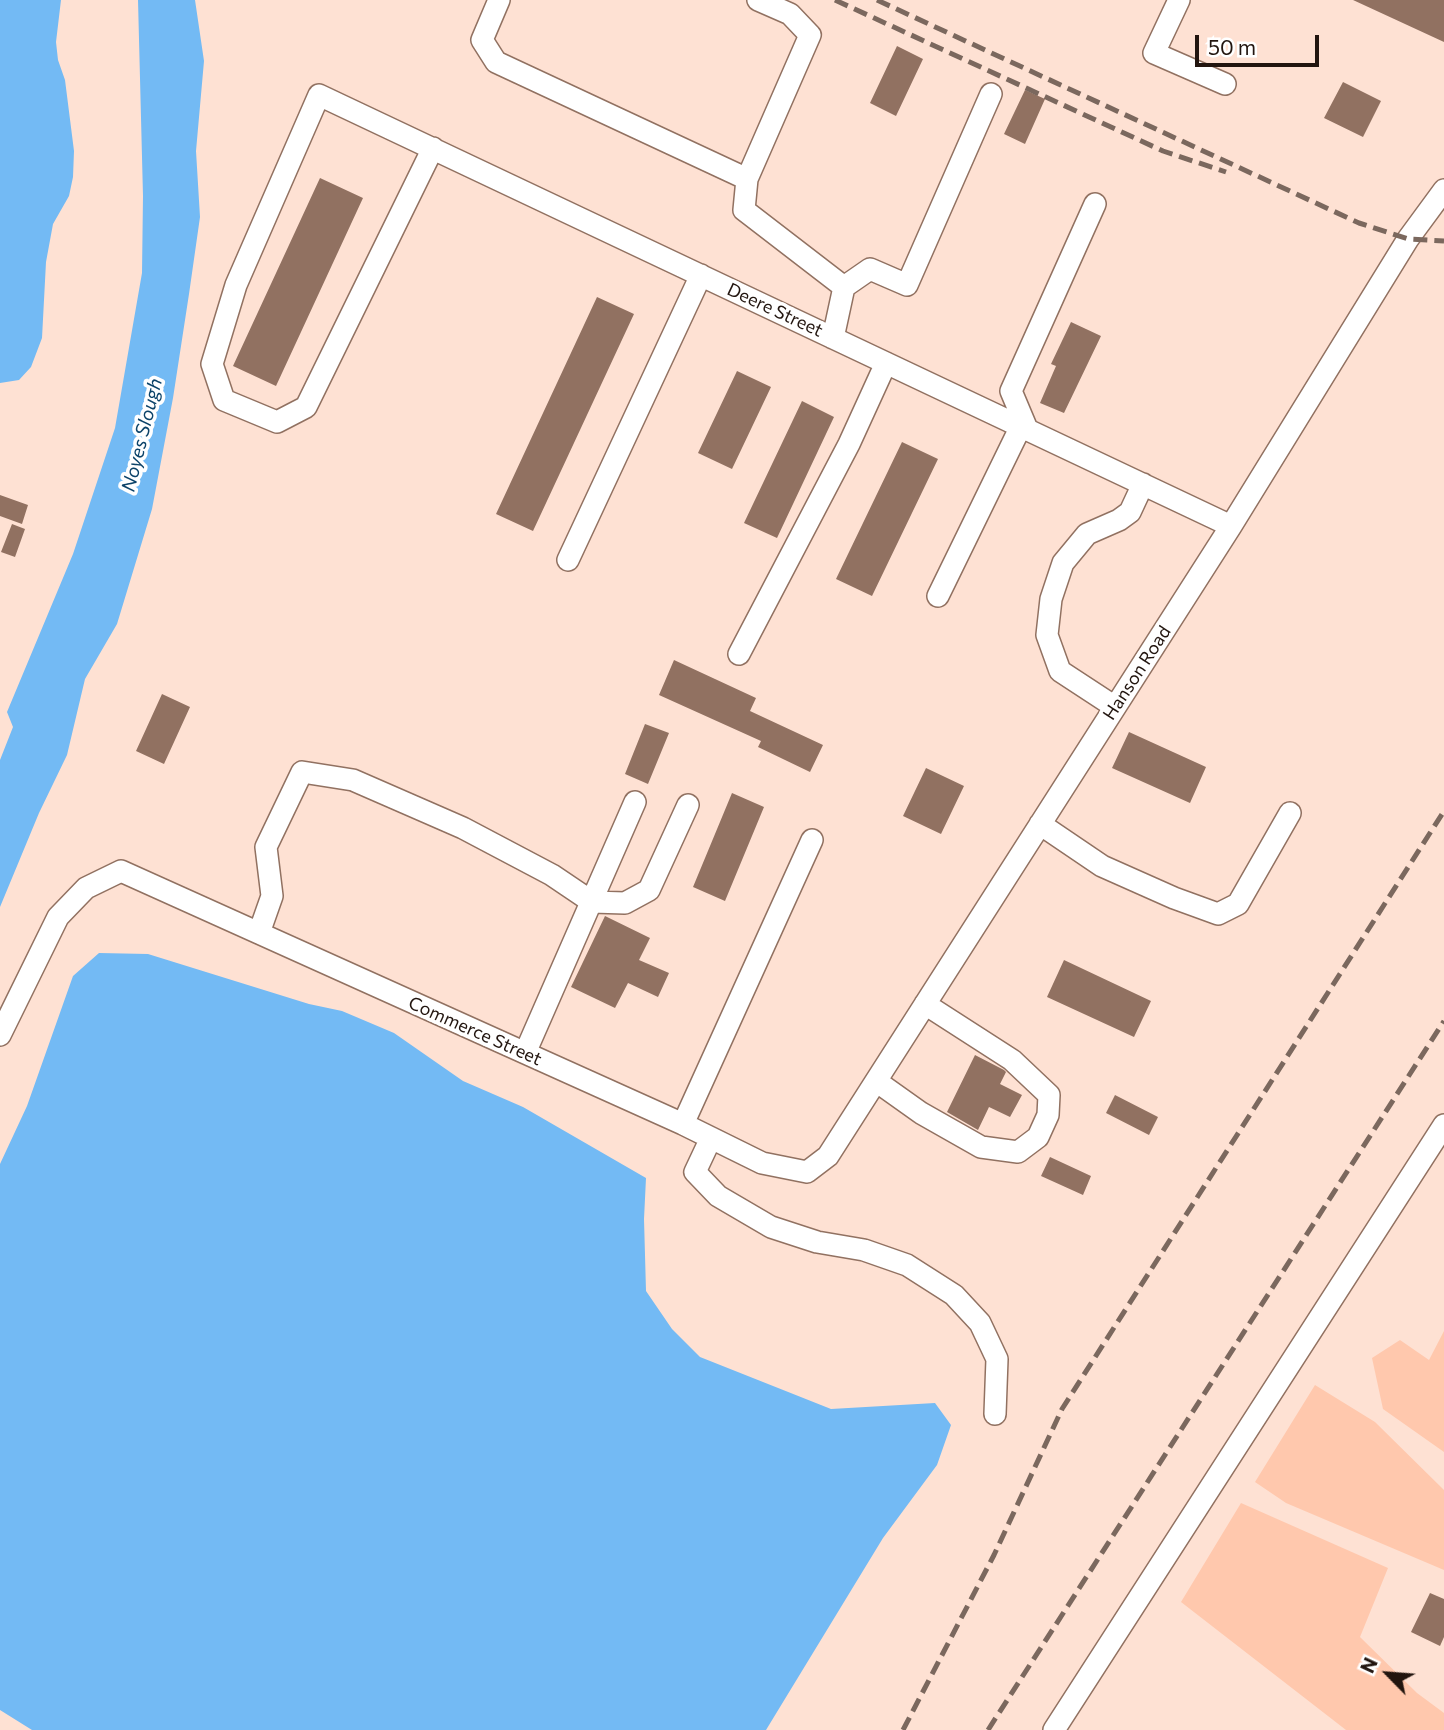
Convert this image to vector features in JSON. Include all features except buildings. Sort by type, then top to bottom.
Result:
[{"type":"street","points":[[499,0],[482,40],[496,62],[747,178]]},
{"type":"street","points":[[758,0],[790,14],[810,35],[747,178],[744,210],[844,287]]},
{"type":"street","points":[[1179,0],[1154,52],[1225,84]]},
{"type":"street","points":[[833,338],[844,287],[870,269],[907,285],[991,93]]},
{"type":"street","name":"Deere Street","points":[[433,149],[306,407],[276,422],[224,400],[212,364],[236,285],[318,94],[1231,526]]},
{"type":"street","name":"Hanson Road","points":[[828,1156],[1231,526],[1408,239],[1444,190]]},
{"type":"street","points":[[937,596],[1024,428],[1011,391],[1095,204]]},
{"type":"street","points":[[568,560],[701,275]]},
{"type":"street","points":[[740,654],[849,444],[886,363]]},
{"type":"street","points":[[1115,707],[1060,671],[1047,635],[1051,599],[1063,563],[1087,534],[1119,520],[1130,512],[1143,484]]},
{"type":"street","points":[[259,933],[272,896],[266,847],[302,772],[353,779],[463,828],[552,875],[593,902],[625,903],[649,890],[688,805]]},
{"type":"street","points":[[525,1053],[635,802]]},
{"type":"street","points":[[1040,824],[1102,866],[1218,914],[1238,904],[1290,813]]},
{"type":"street","points":[[683,1124],[812,841]]},
{"type":"street","name":"Commerce Street","points":[[0,1035],[58,917],[86,888],[121,872],[683,1124],[762,1163],[807,1172],[828,1156]]},
{"type":"street","points":[[876,1081],[921,1113],[981,1147],[1017,1152],[1038,1137],[1048,1115],[1049,1095],[1012,1060],[925,1004]]},
{"type":"street","points":[[1054,1730],[1444,1125]]},
{"type":"street","points":[[711,1138],[695,1172],[718,1196],[771,1227],[817,1242],[864,1250],[907,1265],[954,1295],[980,1323],[997,1359],[995,1414]]},
{"type":"shaded area","points":[[1444,1331],[1444,1452],[1383,1409],[1372,1358],[1400,1340],[1429,1360]]},
{"type":"shaded area","points":[[1315,1385],[1375,1422],[1444,1490],[1444,1570],[1286,1503],[1255,1482]]},
{"type":"shaded area","points":[[1241,1503],[1388,1568],[1360,1637],[1417,1693],[1444,1713],[1444,1730],[1346,1730],[1181,1602]]},
{"type":"water","points":[[0,0],[61,0],[56,42],[58,60],[65,80],[74,151],[69,196],[53,224],[46,262],[42,338],[31,367],[19,380],[0,383]]},
{"type":"water","name":"Noyes Slough","points":[[138,0],[195,0],[204,61],[196,151],[200,217],[189,294],[152,509],[117,624],[85,679],[67,755],[39,813],[0,907],[0,760],[13,727],[7,712],[73,554],[115,428],[142,273],[143,196]]},
{"type":"water","points":[[99,953],[148,954],[309,1004],[342,1011],[394,1033],[463,1081],[523,1107],[646,1178],[646,1291],[672,1329],[700,1357],[831,1409],[935,1403],[951,1425],[937,1465],[883,1538],[766,1730],[32,1730],[0,1710],[0,1164],[27,1106],[73,976]]},
{"type":"railway","points":[[835,0],[1163,151],[1226,172]]},
{"type":"railway","points":[[877,0],[1359,223],[1408,239],[1444,241]]},
{"type":"railway","points":[[903,1730],[994,1555],[1062,1409],[1444,811]]},
{"type":"railway","points":[[988,1730],[1444,1021]]}]
